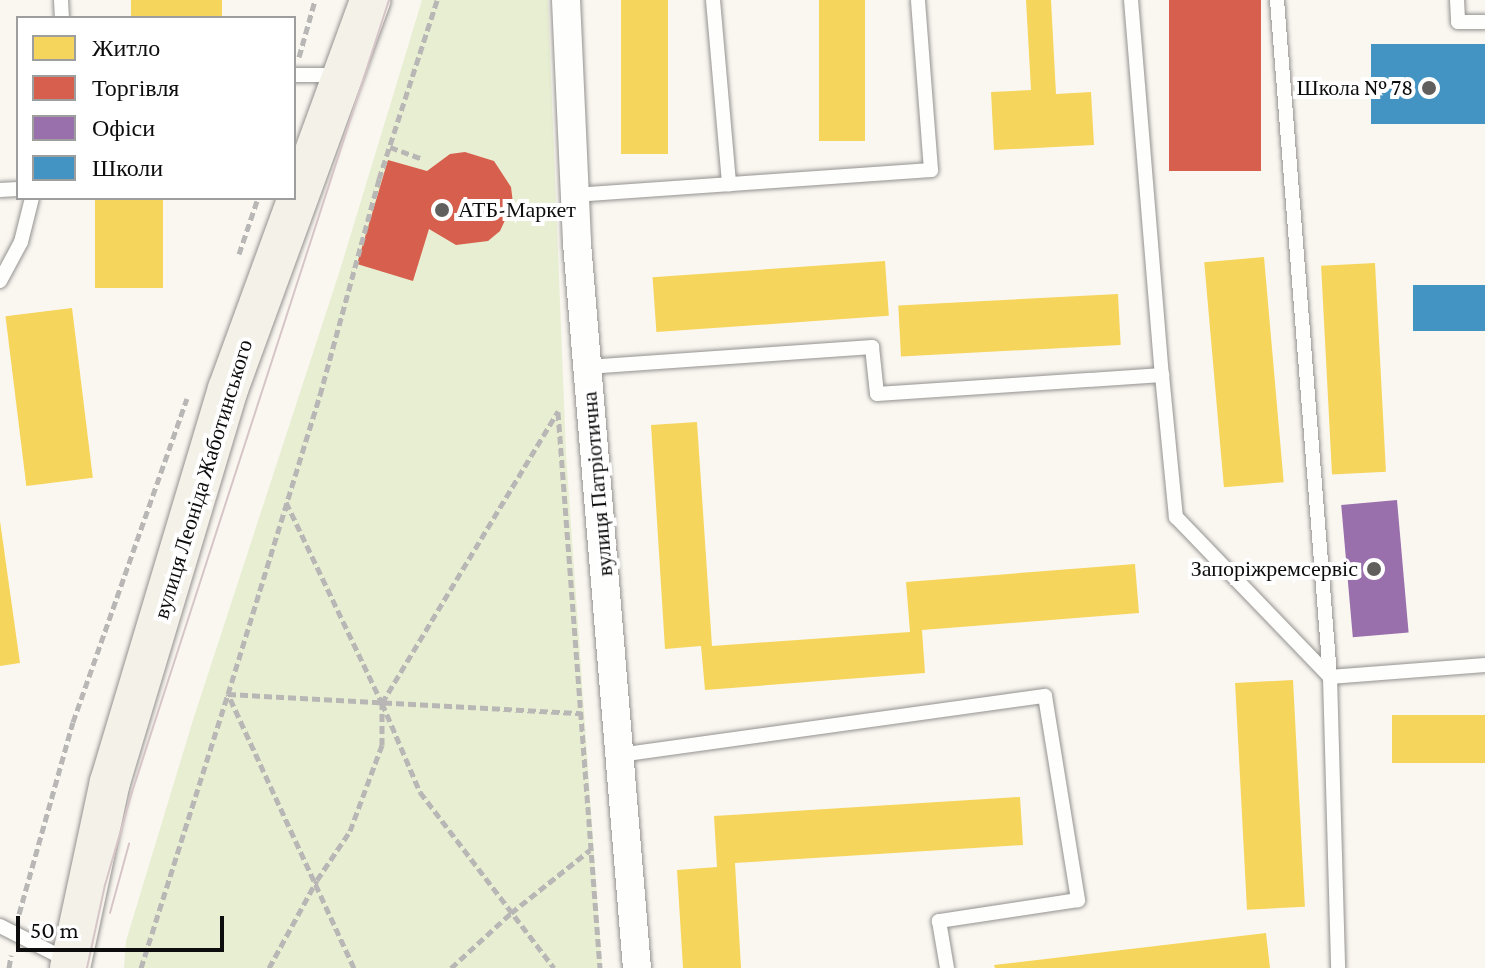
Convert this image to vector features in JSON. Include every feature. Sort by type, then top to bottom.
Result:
[{"type":"street","name":"вулиця Леоніда Жаботинського","points":[[70,965],[110,782],[228,389],[370,0]]},
{"type":"street","name":"вулиця Патріотична","points":[[566,0],[574,195],[637,968]]},
{"type":"lane","points":[[713,0],[729,184]]},
{"type":"lane","points":[[574,195],[931,170],[918,0]]},
{"type":"lane","points":[[1131,0],[1176,517],[1330,677]]},
{"type":"lane","points":[[1277,0],[1330,677],[1338,968]]},
{"type":"lane","points":[[1457,0],[1458,22],[1485,22]]},
{"type":"lane","points":[[296,75],[344,75]]},
{"type":"lane","points":[[0,281],[21,242],[32,200]]},
{"type":"lane","points":[[587,367],[872,347],[877,394],[1162,375]]},
{"type":"lane","points":[[1330,677],[1485,665]]},
{"type":"lane","points":[[619,755],[1045,696],[1078,900],[939,921],[947,968]]},
{"type":"lane","points":[[7,930],[70,965]]},
{"type":"path","points":[[296,68],[315,0]]},
{"type":"path","points":[[141,968],[228,694],[390,147],[437,0]]},
{"type":"path","points":[[390,147],[421,158]]},
{"type":"path","points":[[237,258],[257,200]]},
{"type":"path","points":[[9,968],[7,930],[73,722],[189,393]]},
{"type":"path","points":[[269,968],[317,880],[350,831],[382,745],[382,703],[558,411],[600,968]]},
{"type":"path","points":[[286,502],[382,703],[420,792],[554,968]]},
{"type":"path","points":[[228,694],[581,713]]},
{"type":"path","points":[[228,694],[317,880],[354,968]]},
{"type":"path","points":[[451,968],[511,913],[591,849]]},
{"type":"green space","points":[[422,0],[548,0],[566,453],[602,968],[124,968],[126,941],[193,720],[340,270]]},
{"type":"building: Житло","points":[[131,0],[222,0],[222,16],[131,16]]},
{"type":"building: Житло","points":[[621,0],[668,0],[668,154],[621,154]]},
{"type":"building: Житло","points":[[819,0],[865,0],[865,141],[819,141]]},
{"type":"building: Житло","points":[[1026,0],[1051,0],[1056,94],[1091,92],[1094,145],[994,150],[991,92],[1031,90]]},
{"type":"building: Житло","points":[[95,200],[163,200],[163,288],[95,288]]},
{"type":"building: Житло","points":[[1264,257],[1284,482],[1224,487],[1204,262]]},
{"type":"building: Житло","points":[[885,261],[889,316],[656,332],[653,277]]},
{"type":"building: Житло","points":[[1375,263],[1386,472],[1332,475],[1321,266]]},
{"type":"building: Житло","points":[[1118,294],[1121,345],[901,356],[898,306]]},
{"type":"building: Житло","points":[[72,308],[93,478],[26,486],[5,316]]},
{"type":"building: Житло","points":[[697,422],[712,646],[910,632],[906,582],[1135,564],[1139,613],[922,630],[925,673],[705,690],[701,646],[665,649],[651,425]]},
{"type":"building: Житло","points":[[0,521],[20,663],[0,666]]},
{"type":"building: Житло","points":[[1293,680],[1305,907],[1247,910],[1235,683]]},
{"type":"building: Житло","points":[[1392,715],[1485,715],[1485,763],[1392,763]]},
{"type":"building: Житло","points":[[1020,797],[1023,845],[735,863],[741,968],[683,968],[677,870],[717,867],[714,816]]},
{"type":"building: Житло","points":[[1266,933],[1270,968],[995,968],[994,965]]},
{"type":"building: Торгівля","points":[[1169,0],[1261,0],[1261,171],[1169,171]]},
{"type":"building: Торгівля","name":"АТБ-Маркет","points":[[465,152],[494,161],[511,187],[513,203],[500,231],[488,241],[456,245],[429,229],[413,281],[357,264],[388,160],[427,171],[450,154]]},
{"type":"building: Офіси","name":"Запоріжремсервіс","points":[[1397,500],[1409,632],[1353,637],[1341,505]]},
{"type":"building: Школи","name":"Школа № 78","points":[[1371,44],[1485,44],[1485,124],[1371,124]]},
{"type":"building: Школи","points":[[1413,285],[1485,285],[1485,331],[1413,331]]},
{"type":"tram line","points":[[87,968],[105,885],[132,792],[389,0]]},
{"type":"tram line","points":[[110,913],[129,844]]},
{"type":"place","name":"Школа № 78","points":[[1429,88]]},
{"type":"place","name":"АТБ-Маркет","points":[[442,210]]},
{"type":"place","name":"Запоріжремсервіс","points":[[1374,569]]}]
